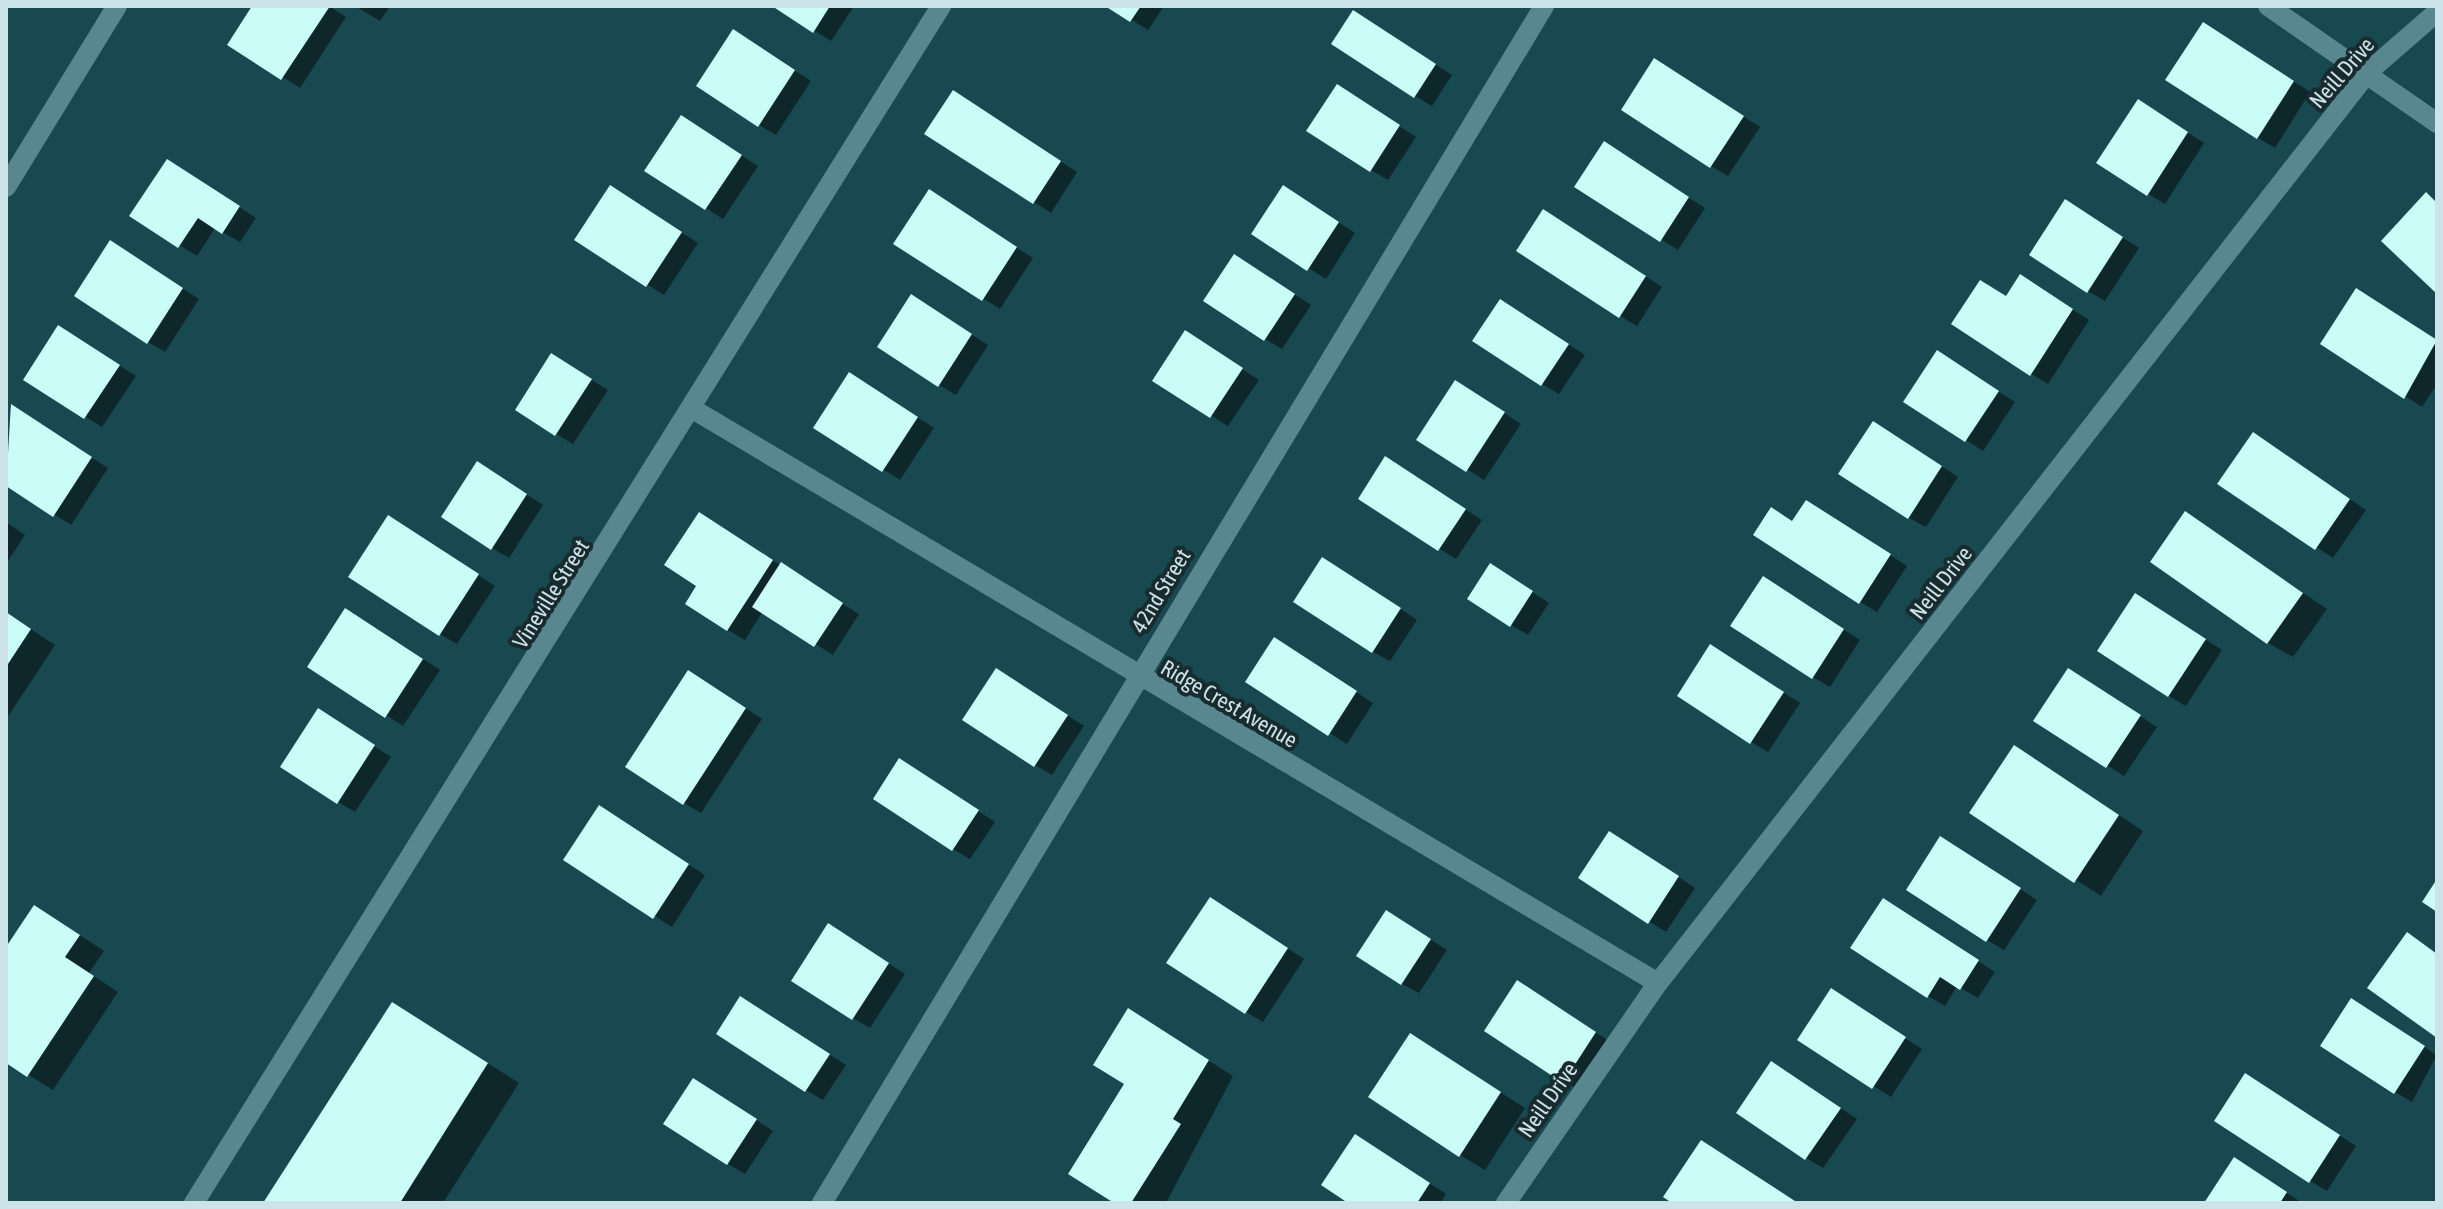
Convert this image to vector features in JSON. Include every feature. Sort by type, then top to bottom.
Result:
[{"type":"street","points":[[6,187],[117,6]]},
{"type":"street","name":"Vineville Street","points":[[194,1203],[696,411],[941,6]]},
{"type":"street","name":"42nd Street","points":[[822,1203],[1544,6]]},
{"type":"street","points":[[2268,6],[2368,72],[2437,123]]},
{"type":"street","name":"Neill Drive","points":[[1506,1203],[1658,983],[2368,72],[2437,12]]},
{"type":"street","name":"Ridge Crest Avenue","points":[[696,411],[1137,678],[1658,983]]},
{"type":"building","points":[[252,6],[330,6],[281,80],[227,45]]},
{"type":"building","points":[[772,6],[830,6],[813,33]]},
{"type":"building","points":[[1105,6],[1141,6],[1130,22]]},
{"type":"building","points":[[1353,10],[1436,64],[1414,98],[1331,44]]},
{"type":"building","points":[[2203,22],[2294,81],[2257,139],[2165,80]]},
{"type":"building","points":[[733,29],[795,70],[758,127],[696,86]]},
{"type":"building","points":[[1654,58],[1744,116],[1710,168],[1621,110]]},
{"type":"building","points":[[1337,84],[1400,125],[1370,172],[1306,131]]},
{"type":"building","points":[[953,90],[1061,161],[1033,204],[924,134]]},
{"type":"building","points":[[2138,99],[2188,132],[2147,196],[2096,163]]},
{"type":"building","points":[[681,115],[742,155],[705,210],[644,171]]},
{"type":"building","points":[[1604,141],[1689,197],[1660,242],[1574,187]]},
{"type":"building","points":[[167,159],[240,206],[222,234],[198,218],[178,248],[129,216]]},
{"type":"building","points":[[610,185],[682,232],[646,287],[574,240]]},
{"type":"building","points":[[1283,185],[1339,222],[1307,271],[1251,234]]},
{"type":"building","points":[[929,189],[1017,247],[982,301],[893,244]]},
{"type":"building","points":[[2426,192],[2437,203],[2437,294],[2381,241]]},
{"type":"building","points":[[2065,199],[2123,237],[2087,293],[2029,255]]},
{"type":"building","points":[[1543,209],[1646,276],[1619,318],[1516,251]]},
{"type":"building","points":[[110,240],[183,288],[147,344],[74,296]]},
{"type":"building","points":[[1234,254],[1295,294],[1264,341],[1203,301]]},
{"type":"building","points":[[2020,274],[2073,309],[2030,376],[1951,324],[1980,280],[2006,296]]},
{"type":"building","points":[[2356,288],[2437,340],[2404,399],[2320,344]]},
{"type":"building","points":[[911,294],[972,334],[938,387],[877,347]]},
{"type":"building","points":[[1500,299],[1569,344],[1541,386],[1472,341]]},
{"type":"building","points":[[58,325],[120,365],[84,419],[23,380]]},
{"type":"building","points":[[1185,330],[1243,368],[1210,418],[1152,381]]},
{"type":"building","points":[[1937,350],[1999,391],[1965,442],[1903,402]]},
{"type":"building","points":[[551,353],[592,379],[555,436],[515,410]]},
{"type":"building","points":[[849,372],[918,417],[882,472],[813,428]]},
{"type":"building","points":[[1455,380],[1505,412],[1466,472],[1416,440]]},
{"type":"building","points":[[11,404],[92,457],[53,517],[6,486]]},
{"type":"building","points":[[1873,421],[1942,466],[1908,519],[1838,474]]},
{"type":"building","points":[[2253,432],[2350,499],[2315,550],[2217,484]]},
{"type":"building","points":[[1385,456],[1466,509],[1438,551],[1358,499]]},
{"type":"building","points":[[477,461],[527,494],[491,550],[441,517]]},
{"type":"building","points":[[1806,500],[1891,554],[1859,604],[1753,535],[1771,507],[1792,521]]},
{"type":"building","points":[[2185,511],[2303,593],[2267,644],[2150,562]]},
{"type":"building","points":[[699,512],[773,560],[727,631],[685,604],[696,586],[664,565]]},
{"type":"building","points":[[388,515],[479,574],[439,636],[348,577]]},
{"type":"building","points":[[1322,557],[1401,608],[1372,653],[1293,602]]},
{"type":"building","points":[[781,562],[843,603],[814,647],[752,607]]},
{"type":"building","points":[[1490,563],[1533,591],[1510,627],[1467,599]]},
{"type":"building","points":[[1763,576],[1844,629],[1812,679],[1730,626]]},
{"type":"building","points":[[2135,593],[2206,639],[2168,697],[2097,651]]},
{"type":"building","points":[[345,608],[423,659],[385,718],[307,667]]},
{"type":"building","points":[[6,612],[31,629],[6,667]]},
{"type":"building","points":[[1274,637],[1357,691],[1328,736],[1245,682]]},
{"type":"building","points":[[1710,644],[1784,692],[1750,744],[1677,696]]},
{"type":"building","points":[[996,668],[1068,715],[1034,767],[962,720]]},
{"type":"building","points":[[2068,668],[2141,715],[2106,768],[2033,721]]},
{"type":"building","points":[[688,670],[746,708],[683,805],[625,767]]},
{"type":"building","points":[[318,708],[375,745],[337,804],[280,767]]},
{"type":"building","points":[[2014,745],[2119,815],[2074,883],[1969,813]]},
{"type":"building","points":[[899,758],[979,810],[952,851],[873,799]]},
{"type":"building","points":[[599,805],[689,864],[653,919],[563,860]]},
{"type":"building","points":[[1609,831],[1679,876],[1648,924],[1578,878]]},
{"type":"building","points":[[1940,836],[2021,888],[1986,942],[1906,890]]},
{"type":"building","points":[[2437,879],[2437,912],[2422,902]]},
{"type":"building","points":[[1210,897],[1288,948],[1245,1014],[1166,963]]},
{"type":"building","points":[[1883,898],[1979,960],[1960,990],[1940,977],[1927,998],[1850,948]]},
{"type":"building","points":[[34,905],[80,935],[65,957],[94,976],[27,1077],[6,1063],[6,947]]},
{"type":"building","points":[[1386,910],[1431,939],[1401,985],[1356,956]]},
{"type":"building","points":[[828,923],[889,963],[852,1020],[791,981]]},
{"type":"building","points":[[2407,932],[2437,954],[2437,1038],[2367,988]]},
{"type":"building","points":[[1517,980],[1596,1032],[1563,1083],[1484,1031]]},
{"type":"building","points":[[1831,988],[1906,1037],[1872,1089],[1797,1040]]},
{"type":"building","points":[[740,996],[830,1054],[805,1092],[716,1034]]},
{"type":"building","points":[[2351,998],[2425,1046],[2394,1094],[2320,1046]]},
{"type":"building","points":[[392,1002],[488,1063],[400,1203],[263,1203]]},
{"type":"building","points":[[1128,1008],[1209,1060],[1173,1119],[1181,1124],[1131,1203],[1114,1203],[1068,1174],[1124,1084],[1093,1065]]},
{"type":"building","points":[[1410,1033],[1501,1092],[1459,1157],[1368,1097]]},
{"type":"building","points":[[1771,1061],[1841,1108],[1805,1160],[1736,1113]]},
{"type":"building","points":[[2245,1073],[2340,1135],[2309,1183],[2214,1121]]},
{"type":"building","points":[[693,1078],[757,1119],[727,1165],[663,1124]]},
{"type":"building","points":[[1355,1134],[1430,1183],[1417,1203],[1348,1203],[1321,1185]]},
{"type":"building","points":[[1701,1140],[1798,1203],[1672,1203],[1663,1197]]},
{"type":"building","points":[[2234,1157],[2287,1192],[2280,1203],[2204,1203]]}]
